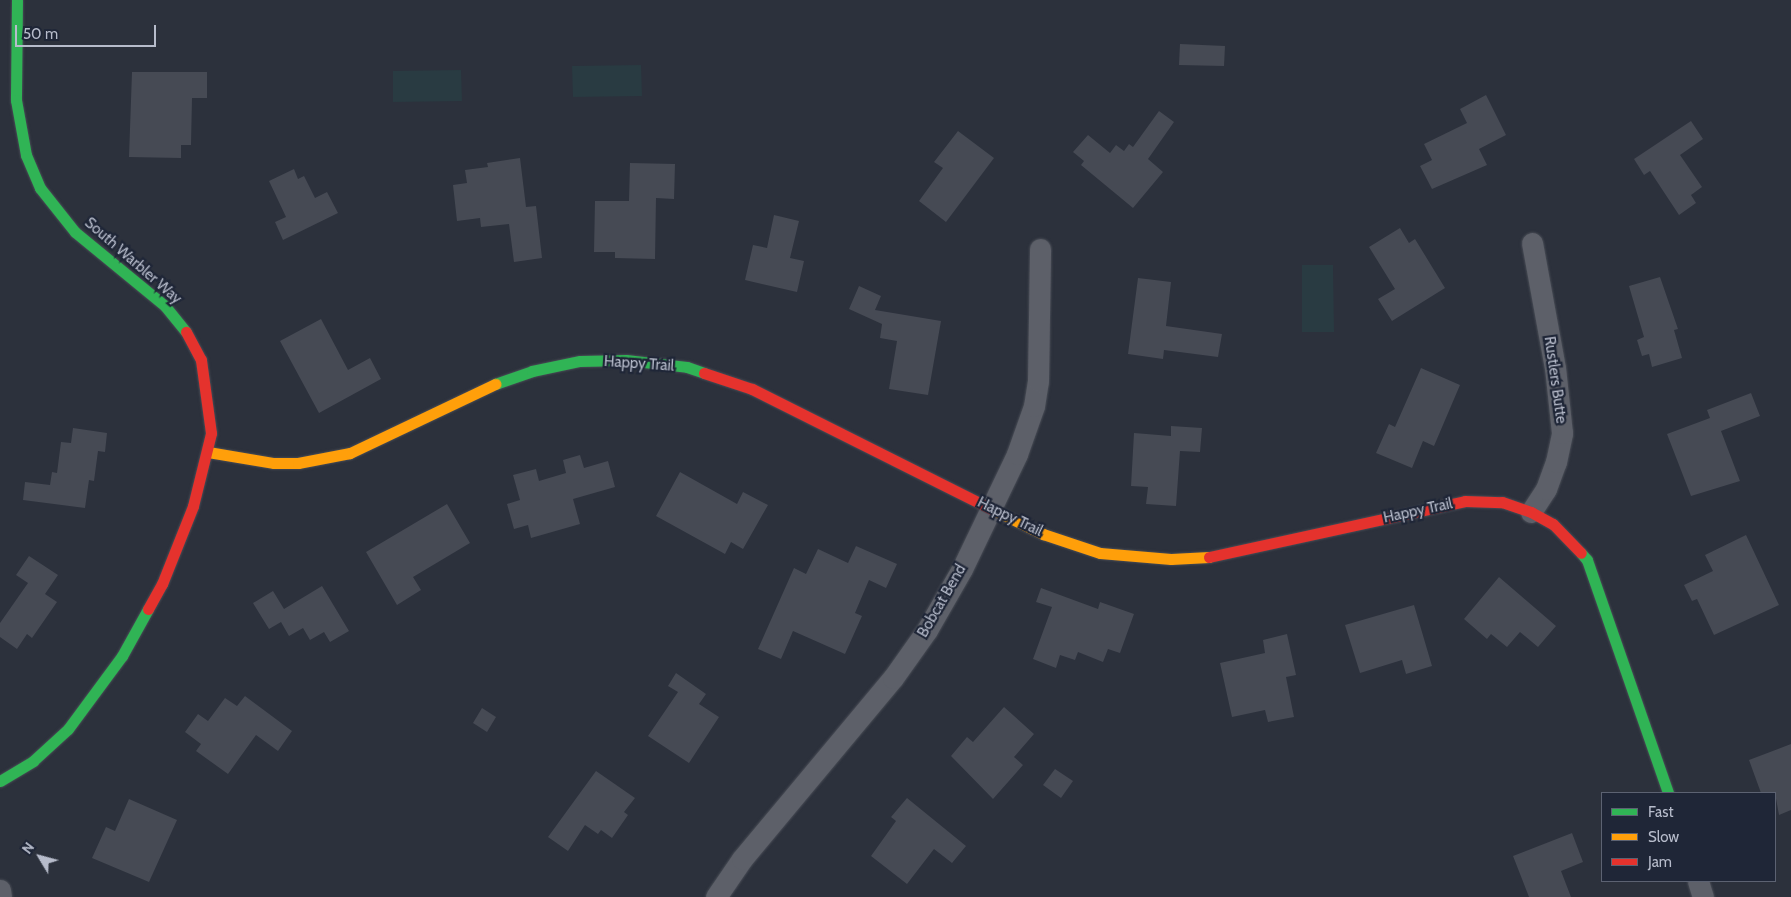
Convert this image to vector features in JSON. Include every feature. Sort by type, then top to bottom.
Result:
[{"type":"street","name":"South Warbler Way","points":[[0,781],[34,761],[62,735],[122,656],[162,584],[193,506],[208,452],[209,400],[201,360],[187,333],[165,306],[76,232],[56,211],[40,188],[26,155],[16,100],[17,0]]},
{"type":"street","name":"Rustlers Butte","points":[[1531,512],[1546,489],[1556,462],[1562,433],[1555,368],[1532,243]]},
{"type":"street","name":"Bobcat Bend","points":[[716,897],[742,859],[801,793],[927,630],[962,570],[1017,454],[1034,406],[1038,381],[1040,249]]},
{"type":"street","name":"Happy Trail","points":[[208,452],[274,463],[298,463],[341,455],[493,385],[532,371],[580,362],[655,362],[687,367],[752,389],[1043,534],[1100,553],[1171,559],[1206,558],[1465,501],[1502,502],[1531,512],[1572,541],[1587,560],[1668,792]]},
{"type":"street","points":[[1698,882],[1704,897]]},
{"type":"street","points":[[0,890],[2,897]]},
{"type":"shaded area","points":[[641,65],[642,96],[573,97],[572,66]]},
{"type":"shaded area","points":[[461,70],[462,101],[393,102],[393,71]]},
{"type":"shaded area","points":[[1302,265],[1333,265],[1334,332],[1302,332]]},
{"type":"building","points":[[1180,44],[1225,46],[1224,66],[1179,65]]},
{"type":"building","points":[[132,72],[207,72],[207,98],[192,98],[191,145],[181,145],[181,158],[129,157]]},
{"type":"building","points":[[1486,95],[1506,135],[1479,149],[1487,165],[1432,189],[1420,166],[1432,160],[1424,144],[1467,123],[1460,109]]},
{"type":"building","points":[[1159,111],[1174,122],[1148,159],[1163,172],[1133,208],[1081,165],[1084,161],[1073,152],[1088,135],[1110,153],[1116,145],[1124,151],[1129,144],[1133,147]]},
{"type":"building","points":[[1691,121],[1703,139],[1680,155],[1702,187],[1691,195],[1696,203],[1679,215],[1650,171],[1644,175],[1634,159]]},
{"type":"building","points":[[958,131],[994,158],[946,222],[919,201],[943,168],[934,162]]},
{"type":"building","points":[[520,158],[526,207],[536,206],[542,258],[514,262],[509,224],[481,227],[480,218],[457,221],[453,185],[467,183],[465,170],[488,167],[487,163]]},
{"type":"building","points":[[630,163],[675,164],[674,199],[656,198],[655,259],[615,258],[615,252],[594,252],[595,201],[629,201]]},
{"type":"building","points":[[294,169],[298,179],[304,176],[315,198],[327,192],[338,213],[283,240],[275,222],[286,217],[269,181]]},
{"type":"building","points":[[774,215],[799,221],[790,258],[804,261],[797,292],[745,280],[753,245],[767,248]]},
{"type":"building","points":[[1400,228],[1409,243],[1415,239],[1445,288],[1392,321],[1378,299],[1395,289],[1369,247]]},
{"type":"building","points":[[1660,277],[1678,329],[1674,330],[1682,358],[1652,367],[1649,354],[1642,356],[1637,340],[1644,337],[1629,286]]},
{"type":"building","points":[[1138,278],[1171,282],[1166,326],[1222,334],[1218,357],[1164,350],[1163,359],[1128,354]]},
{"type":"building","points":[[859,286],[881,296],[875,310],[941,321],[928,395],[889,389],[897,341],[880,338],[882,324],[849,309]]},
{"type":"building","points":[[321,319],[348,370],[370,358],[381,379],[319,413],[280,341]]},
{"type":"building","points":[[1421,368],[1460,385],[1434,446],[1423,441],[1412,468],[1376,453],[1389,424],[1395,427]]},
{"type":"building","points":[[1751,393],[1760,416],[1721,431],[1740,481],[1691,496],[1667,434],[1710,418],[1707,410]]},
{"type":"building","points":[[1171,426],[1202,428],[1200,452],[1180,451],[1176,506],[1146,504],[1148,487],[1131,486],[1134,433],[1171,436]]},
{"type":"building","points":[[73,428],[107,433],[105,452],[98,451],[94,481],[89,480],[85,508],[23,500],[25,482],[50,485],[52,472],[57,473],[61,442],[71,443]]},
{"type":"building","points":[[580,455],[584,468],[608,461],[615,487],[573,499],[580,524],[531,538],[528,525],[514,529],[507,504],[520,500],[513,475],[536,469],[539,481],[566,473],[563,460]]},
{"type":"building","points":[[680,472],[737,504],[743,492],[768,505],[743,549],[731,542],[725,554],[656,516]]},
{"type":"building","points":[[447,504],[470,543],[413,577],[421,590],[397,605],[366,552]]},
{"type":"building","points":[[1746,535],[1779,605],[1714,635],[1697,599],[1692,601],[1684,585],[1713,571],[1705,555]]},
{"type":"building","points":[[856,546],[897,564],[886,588],[869,580],[855,613],[862,616],[845,654],[793,631],[781,659],[758,649],[794,568],[806,574],[818,549],[848,563]]},
{"type":"building","points":[[29,556],[58,575],[45,594],[57,602],[32,638],[27,634],[17,649],[0,637],[0,623],[28,583],[16,575]]},
{"type":"building","points":[[1499,577],[1556,626],[1538,647],[1520,632],[1507,647],[1491,634],[1487,639],[1464,619]]},
{"type":"building","points":[[322,586],[349,631],[330,642],[324,632],[310,640],[303,628],[289,636],[281,622],[269,629],[253,603],[273,591],[284,609]]},
{"type":"building","points":[[1041,588],[1098,609],[1100,602],[1134,614],[1120,653],[1108,649],[1103,662],[1078,652],[1075,660],[1060,655],[1056,668],[1033,659],[1052,607],[1036,602]]},
{"type":"building","points":[[1414,605],[1432,666],[1406,674],[1402,660],[1360,673],[1345,625]]},
{"type":"building","points":[[1287,634],[1296,675],[1286,677],[1294,717],[1268,722],[1265,710],[1232,717],[1220,663],[1265,653],[1263,640]]},
{"type":"building","points":[[676,673],[706,694],[699,704],[719,717],[689,763],[648,736],[678,692],[668,686]]},
{"type":"building","points":[[245,696],[292,731],[278,751],[256,735],[228,774],[196,751],[201,744],[185,732],[198,714],[208,721],[225,698],[237,706]]},
{"type":"building","points":[[1004,707],[1034,734],[1014,757],[1023,765],[993,799],[951,756],[967,737],[973,742]]},
{"type":"building","points":[[482,708],[496,717],[487,732],[473,723]]},
{"type":"building","points":[[1791,744],[1791,810],[1779,815],[1776,792],[1761,792],[1749,760]]},
{"type":"building","points":[[1055,769],[1073,781],[1061,798],[1043,785]]},
{"type":"building","points":[[596,771],[635,798],[624,812],[628,815],[612,838],[601,830],[598,834],[585,825],[568,851],[548,837]]},
{"type":"building","points":[[907,798],[966,846],[952,863],[934,849],[907,884],[871,856],[896,821],[891,817]]},
{"type":"building","points":[[129,799],[177,820],[149,882],[92,858],[106,827],[115,831]]},
{"type":"building","points":[[1572,833],[1583,862],[1561,871],[1571,897],[1529,897],[1513,856]]},
{"type":"traffic: fast","points":[[17,0],[16,100],[26,155],[40,188],[75,232],[165,306],[186,332]]},
{"type":"traffic: fast","points":[[495,384],[532,371],[580,361],[626,360],[687,367],[704,373]]},
{"type":"traffic: fast","points":[[1581,553],[1587,560],[1668,792]]},
{"type":"traffic: fast","points":[[0,781],[33,761],[68,729],[122,656],[148,609]]},
{"type":"traffic: slow","points":[[208,452],[274,463],[298,463],[350,453],[495,384]]},
{"type":"traffic: slow","points":[[994,510],[1043,534],[1100,553],[1171,559],[1209,557]]},
{"type":"traffic: jam","points":[[148,609],[162,584],[193,506],[211,433],[201,360],[186,332]]},
{"type":"traffic: jam","points":[[704,373],[752,389],[994,510]]},
{"type":"traffic: jam","points":[[1209,557],[1465,501],[1502,502],[1531,512],[1553,524],[1581,553]]}]
